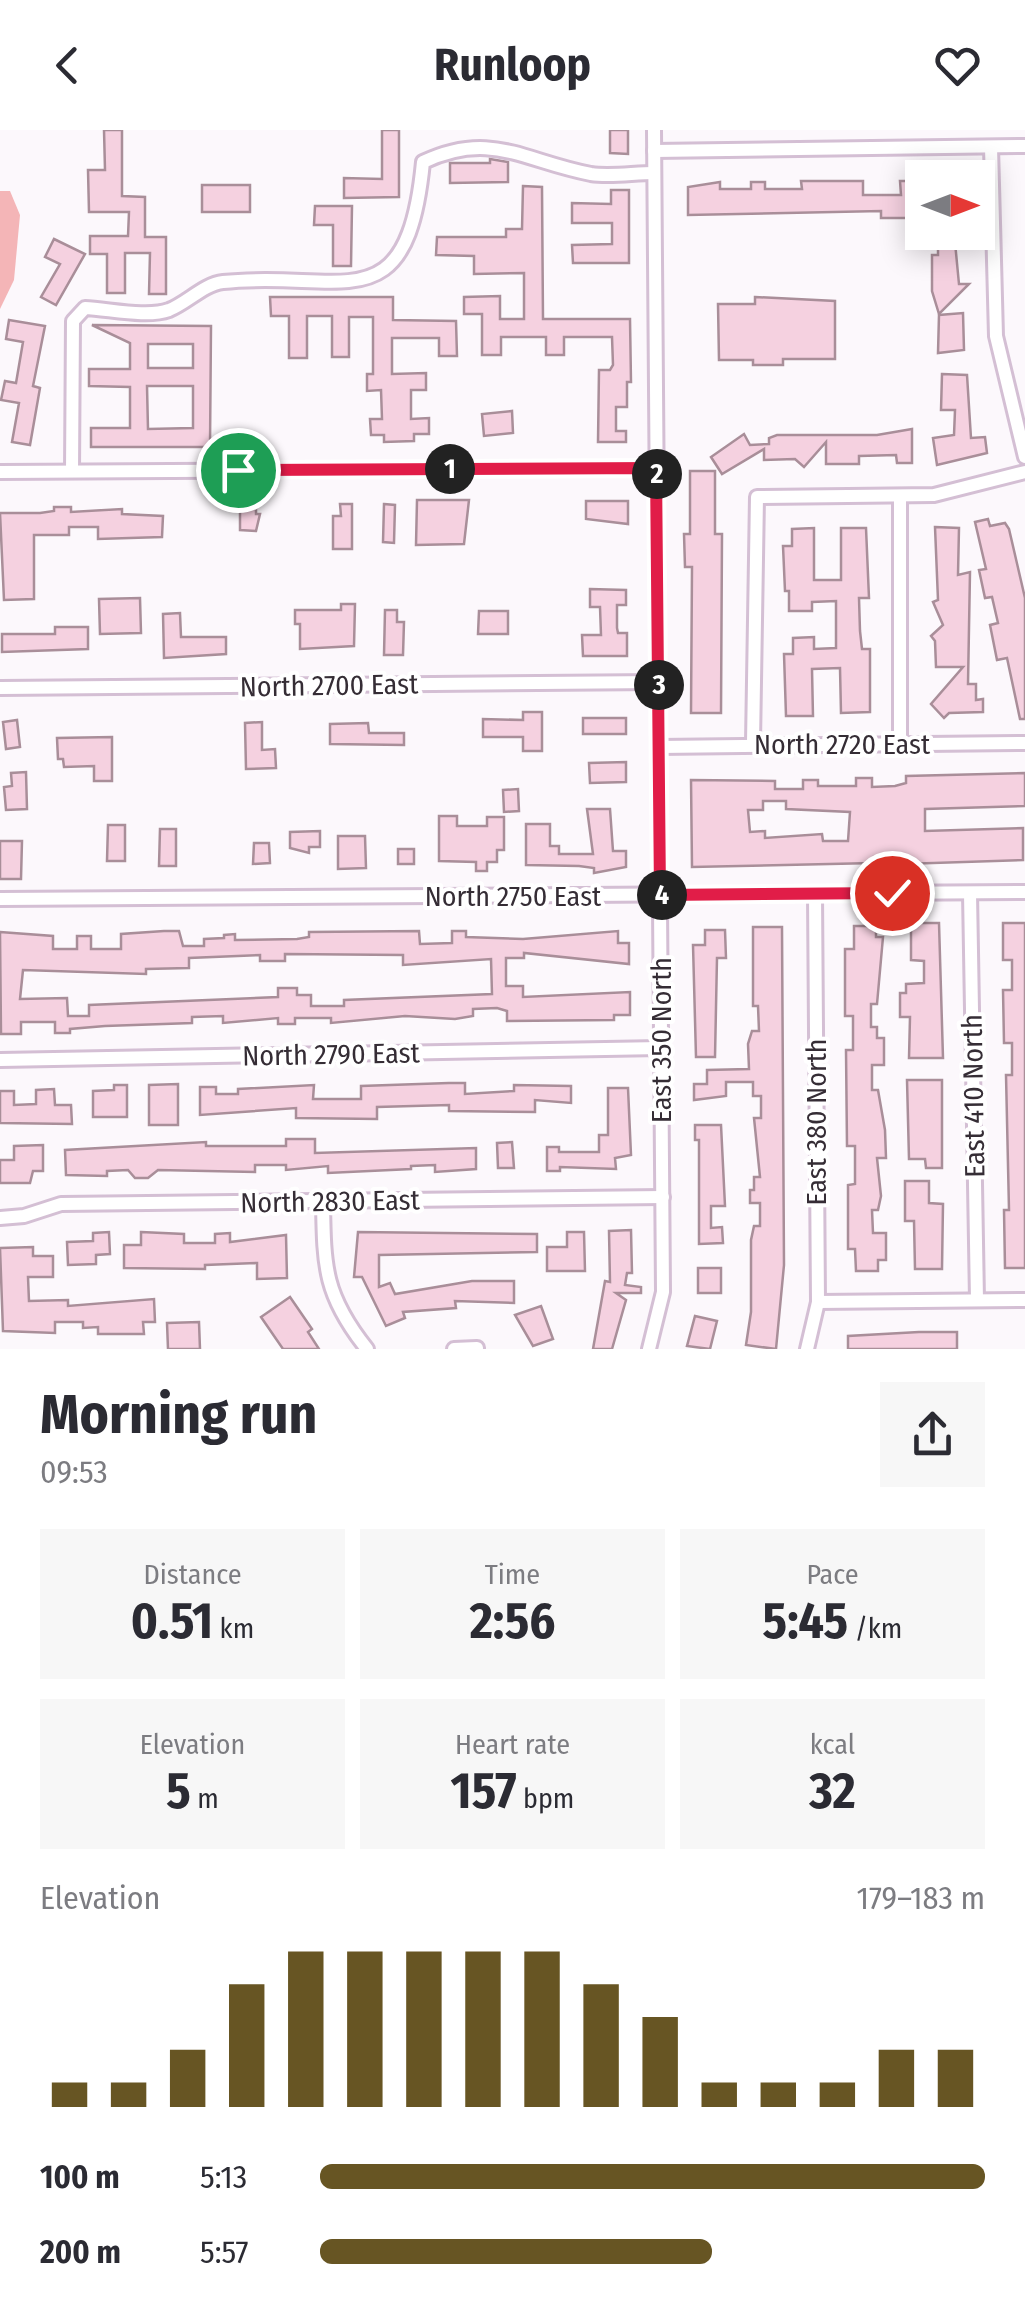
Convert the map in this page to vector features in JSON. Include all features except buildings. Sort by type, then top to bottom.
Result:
[{"type":"street","name":"East 350 North","points":[[649,1349],[663,1292],[654,130]]},
{"type":"street","points":[[72,471],[72,321],[85,308],[166,311],[219,282],[350,284],[379,274],[406,250],[418,211],[423,162],[451,139],[503,139],[592,174],[654,173]]},
{"type":"street","points":[[991,146],[996,336],[1025,457]]},
{"type":"street","points":[[654,151],[1025,146]]},
{"type":"street","points":[[0,472],[656,468]]},
{"type":"street","points":[[753,743],[757,497],[934,495],[1025,472]]},
{"type":"street","points":[[900,497],[900,743]]},
{"type":"street","name":"North 2700 East","points":[[0,688],[658,682]]},
{"type":"street","name":"North 2720 East","points":[[659,747],[1025,743]]},
{"type":"street","name":"East 410 North","points":[[970,892],[976,1300]]},
{"type":"street","name":"North 2750 East","points":[[0,899],[1025,892]]},
{"type":"street","name":"East 380 North","points":[[807,1349],[818,1302],[815,894]]},
{"type":"street","name":"North 2790 East","points":[[0,1060],[662,1048]]},
{"type":"street","name":"North 2830 East","points":[[0,1218],[24,1216],[60,1204],[663,1198]]},
{"type":"street","points":[[323,1202],[324,1272],[352,1330],[367,1349]]},
{"type":"street","points":[[818,1302],[1025,1300]]},
{"type":"street","points":[[454,1349],[478,1348]]},
{"type":"shaded area","points":[[0,191],[10,191],[20,215],[14,280],[0,309]]},
{"type":"route","points":[[238,470],[656,468],[660,895],[892,893]]}]
